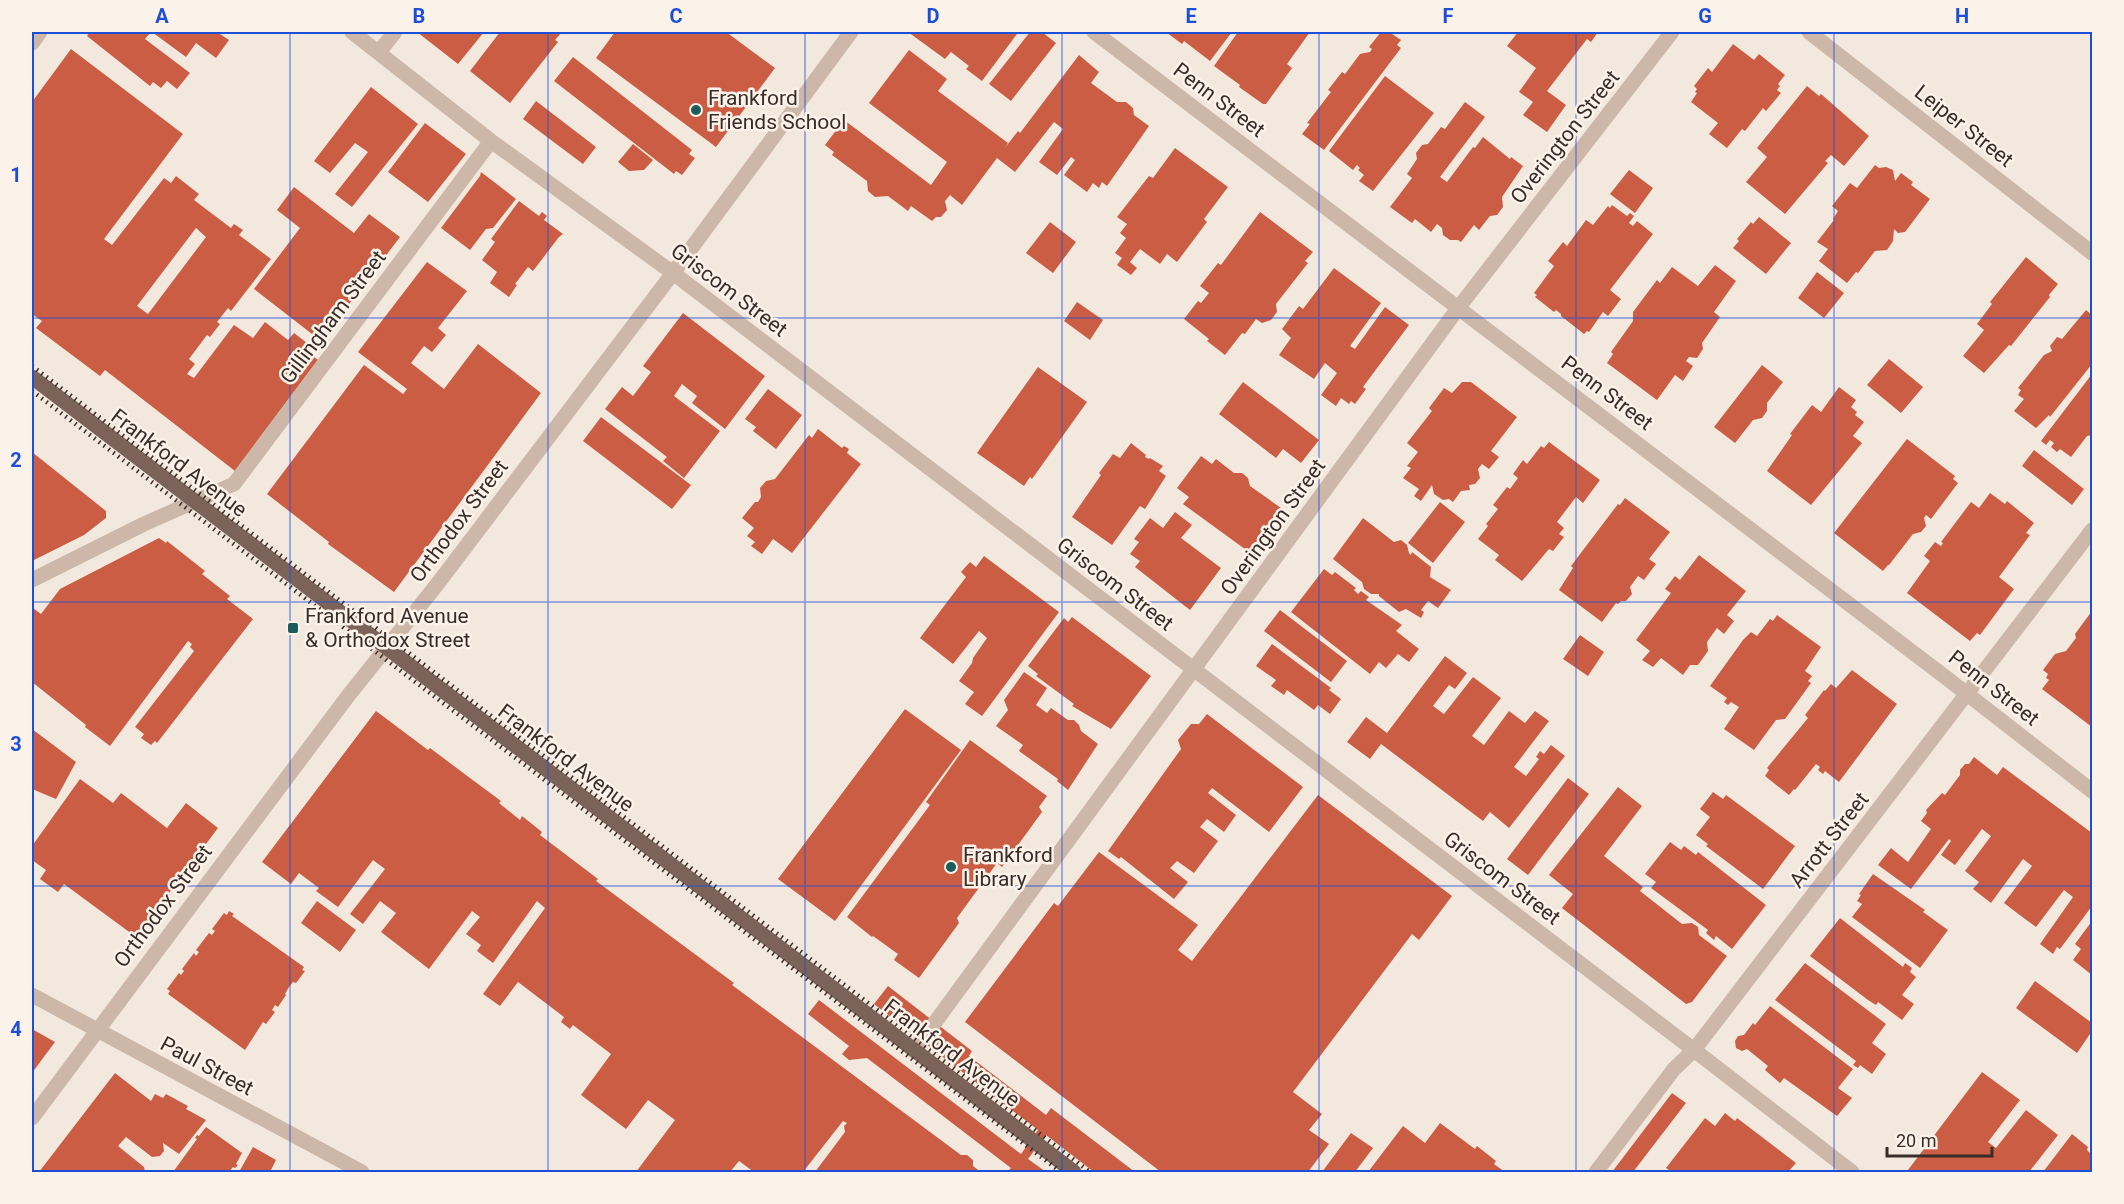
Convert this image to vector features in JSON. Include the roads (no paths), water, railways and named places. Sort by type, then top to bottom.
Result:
[{"type":"main road","name":"Frankford Avenue","points":[[32,377],[1074,1173]]},
{"type":"street","points":[[32,43],[40,32]]},
{"type":"street","name":"Griscom Street","points":[[352,32],[491,141],[673,273],[1694,1050],[1852,1173]]},
{"type":"street","points":[[379,52],[394,32]]},
{"type":"street","name":"Orthodox Street","points":[[32,1118],[348,696],[439,582],[673,273],[851,32]]},
{"type":"street","name":"Penn Street","points":[[1094,32],[1968,694],[2092,791]]},
{"type":"street","name":"Overington Street","points":[[914,1051],[1460,308],[1672,32]]},
{"type":"street","name":"Leiper Street","points":[[1809,32],[2092,253]]},
{"type":"street","name":"Gillingham Street","points":[[32,580],[144,524],[234,484],[491,141]]},
{"type":"street","name":"Arrott Street","points":[[1596,1173],[1674,1070],[1694,1050],[2092,530]]},
{"type":"street","name":"Paul Street","points":[[32,995],[362,1173]]},
{"type":"railway","points":[[32,366],[1090,1172]]},
{"type":"railway","points":[[32,391],[1061,1172]]},
{"type":"place","name":"Frankford Friends School","points":[[696,110]]},
{"type":"place","name":"Frankford Avenue & Orthodox Street","points":[[293,628]]},
{"type":"place","name":"Frankford Library","points":[[951,867]]}]
